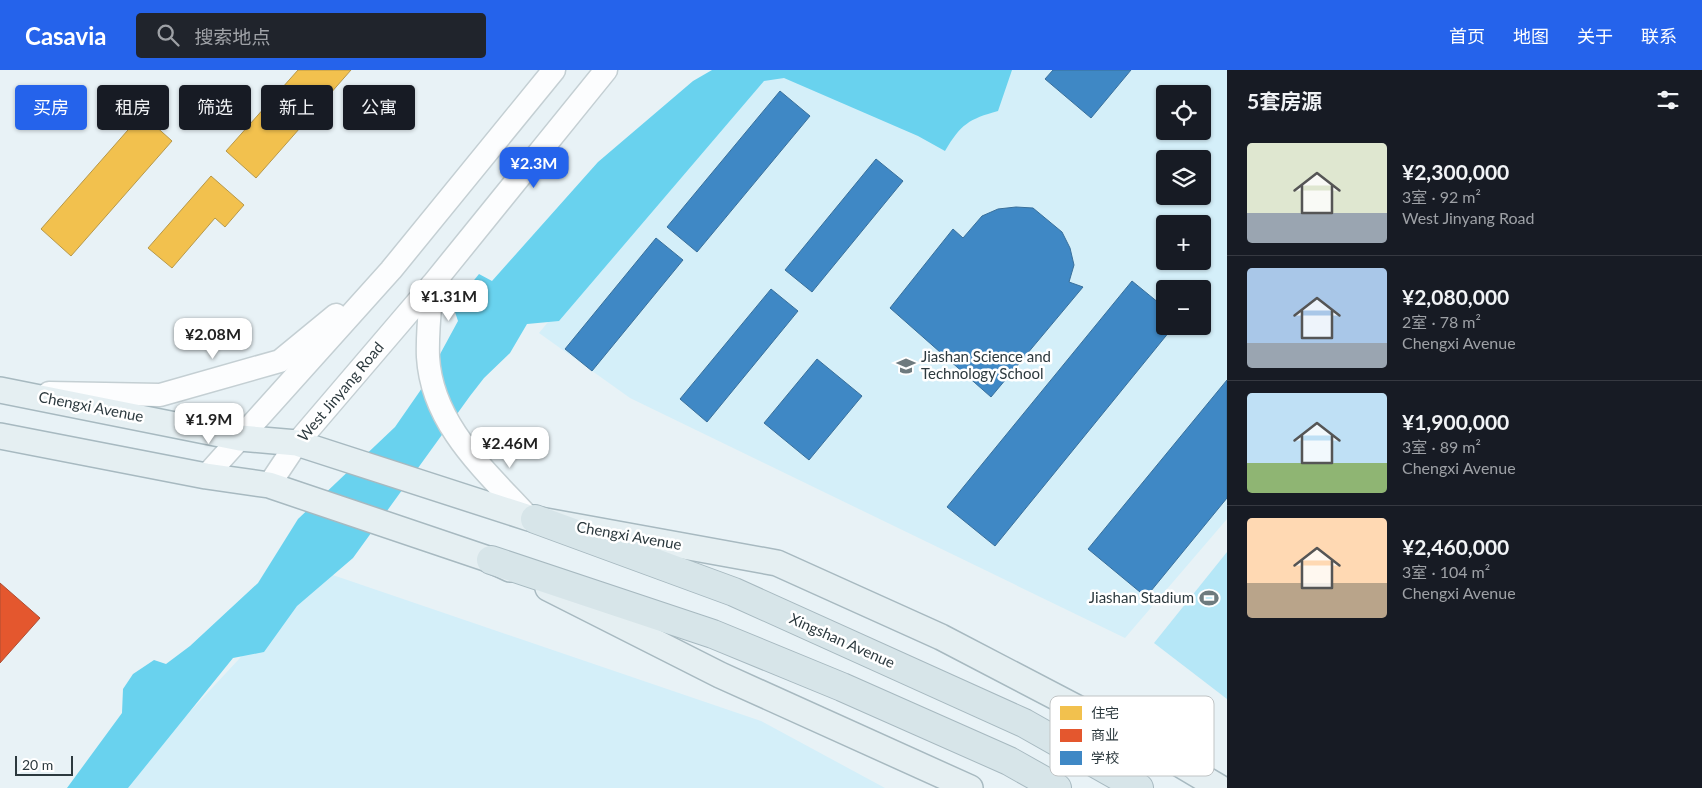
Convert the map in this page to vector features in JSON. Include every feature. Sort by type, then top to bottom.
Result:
[{"type":"highway","name":"Xingshan Avenue","points":[[532,518],[734,592],[1024,723],[1050,738]]},
{"type":"highway","points":[[491,560],[713,634],[842,687],[1000,757],[1057,788]]},
{"type":"highway","name":"Xingshan Avenue","points":[[1118,776],[1139,788]]},
{"type":"main road","points":[[206,476],[391,270],[554,70]]},
{"type":"main road","name":"West Jinyang Road","points":[[269,485],[297,443],[432,285],[606,70]]},
{"type":"main road","points":[[7,391],[160,395],[280,361],[391,270]]},
{"type":"main road","points":[[432,285],[428,357],[433,385],[444,417],[463,446],[532,518]]},
{"type":"main road","name":"Chengxi Avenue","points":[[7,391],[240,438],[297,443],[532,518],[777,563],[942,637],[1054,696]]},
{"type":"main road","points":[[0,436],[206,476],[269,485],[491,560],[720,675],[970,788]]},
{"type":"main road","name":"Chengxi Avenue","points":[[1200,776],[1220,788]]},
{"type":"shaded area","name":"Jiashan Science and Technology School","points":[[756,70],[1227,70],[1227,519],[1125,638],[630,398],[539,333]]},
{"type":"shaded area","name":"Jiashan Stadium","points":[[1227,552],[1227,699],[1154,643]]},
{"type":"shaded area","points":[[321,571],[761,721],[885,788],[119,788]]},
{"type":"water","points":[[712,70],[1012,70],[998,111],[967,124],[956,134],[945,151],[918,136],[784,78],[764,81],[559,321],[527,324],[510,353],[484,378],[470,396],[353,558],[297,606],[264,652],[233,658],[128,788],[67,788],[122,713],[123,689],[133,674],[154,660],[166,664],[190,646],[258,583],[298,519],[395,427],[420,391],[458,321],[453,306],[479,274],[492,281],[598,162],[693,81]]},
{"type":"building: 住宅","points":[[298,70],[351,70],[333,90],[333,85],[285,85]]},
{"type":"building: 住宅","points":[[261,112],[261,130],[298,130],[256,178],[226,151],[245,130],[251,130],[251,123]]},
{"type":"building: 住宅","points":[[128,130],[160,130],[172,141],[71,256],[41,229]]},
{"type":"building: 住宅","points":[[211,176],[244,205],[225,227],[215,218],[172,268],[148,248]]},
{"type":"building: 商业","points":[[0,583],[40,618],[0,663]]},
{"type":"building: 学校","points":[[1053,70],[1131,70],[1091,118],[1045,79]]},
{"type":"building: 学校","points":[[780,91],[810,116],[697,252],[667,227]]},
{"type":"building: 学校","points":[[876,159],[903,181],[812,292],[785,270]]},
{"type":"building: 学校","points":[[1033,208],[1062,232],[1070,248],[1074,265],[1069,282],[1083,287],[991,397],[890,308],[953,229],[963,238],[982,216],[998,209]]},
{"type":"building: 学校","points":[[656,238],[683,260],[592,371],[565,349]]},
{"type":"building: 学校","points":[[1132,281],[1156,301],[1156,335],[1167,335],[995,546],[947,507]]},
{"type":"building: 学校","points":[[771,289],[798,311],[707,422],[680,399]]},
{"type":"building: 学校","points":[[817,359],[862,396],[809,460],[764,423]]},
{"type":"building: 学校","points":[[1227,380],[1227,498],[1146,597],[1088,549]]},
{"type":"place","name":"Jiashan Science and Technology School","points":[[906,366]]},
{"type":"place","name":"Jiashan Stadium","points":[[1209,598]]}]
